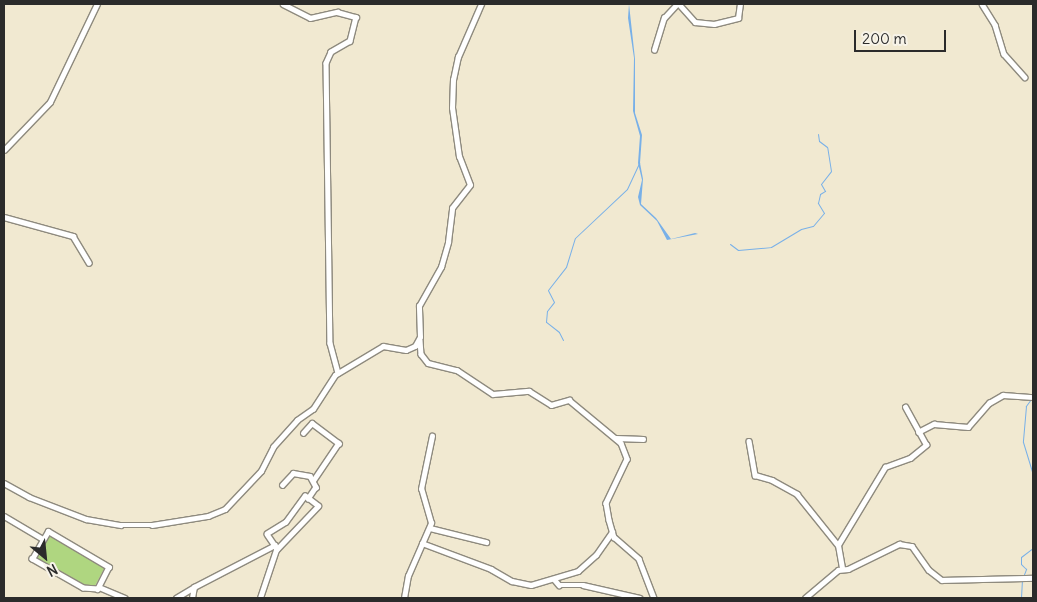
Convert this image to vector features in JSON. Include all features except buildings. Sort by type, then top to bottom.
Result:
[{"type":"street","points":[[4,150],[50,102],[97,4]]},
{"type":"street","points":[[283,4],[310,18],[337,12],[356,18],[350,41],[331,52],[326,62],[330,343],[338,373]]},
{"type":"street","points":[[481,4],[458,57],[453,80],[452,108],[459,157],[470,185],[452,208],[448,242],[441,267],[420,302],[421,354],[428,364],[457,370],[493,394],[529,391],[552,405],[569,400],[615,438],[625,449],[627,459],[606,503],[612,532],[639,559],[654,598]]},
{"type":"street","points":[[654,50],[664,18],[678,4],[695,22],[716,24],[738,18],[740,4]]},
{"type":"street","points":[[982,4],[995,25],[1004,54],[1025,77]]},
{"type":"street","points":[[4,217],[73,236],[89,263]]},
{"type":"street","points":[[4,483],[29,497],[86,519],[120,525],[152,525],[208,516],[225,509],[261,471],[274,448],[297,420],[313,409],[338,373],[383,346],[410,349],[420,339]]},
{"type":"street","points":[[918,432],[934,424],[968,427],[989,404],[1003,395],[1033,397]]},
{"type":"street","points":[[838,546],[885,466],[910,458],[926,445],[905,407]]},
{"type":"street","points":[[304,433],[312,423],[339,443],[314,480]]},
{"type":"street","points":[[404,598],[408,576],[430,528],[431,519],[420,489],[432,436]]},
{"type":"street","points":[[615,438],[642,439]]},
{"type":"street","points":[[749,441],[755,475],[772,480],[797,494],[838,546],[842,568]]},
{"type":"street","points":[[282,485],[293,473],[308,475],[314,480],[316,486],[308,499]]},
{"type":"street","points":[[176,598],[194,587],[276,547],[318,506],[305,496],[286,522],[268,534],[276,547],[260,598]]},
{"type":"street","points":[[4,516],[43,539]]},
{"type":"street","points":[[430,528],[486,542]]},
{"type":"street","points":[[99,587],[109,567],[48,531],[32,559],[83,588],[99,587],[125,598]]},
{"type":"street","points":[[422,543],[491,569],[512,581],[531,585],[543,579],[554,579],[583,567],[599,552],[612,532]]},
{"type":"street","points":[[805,598],[826,578],[842,568],[849,568],[892,544],[908,544],[940,580],[1033,578]]},
{"type":"street","points":[[554,579],[559,585],[583,585],[640,598]]},
{"type":"street","points":[[192,598],[194,587]]},
{"type":"street","points":[[176,598],[186,598]]},
{"type":"green space","points":[[49,534],[105,567],[95,586],[82,585],[36,559]]},
{"type":"water","points":[[629,4],[635,59],[635,113],[642,135],[640,163],[643,179],[641,204],[656,218],[671,239],[695,233],[732,245],[698,234],[667,240],[657,221],[640,205],[638,197],[642,180],[638,163],[640,136],[633,111],[634,58],[628,18]]},
{"type":"waterway","points":[[730,244],[738,250],[771,247],[801,229],[813,226],[824,213],[818,203],[820,194],[825,191],[821,184],[831,171],[827,147],[819,141],[818,134]]},
{"type":"waterway","points":[[563,340],[559,332],[546,322],[547,311],[554,302],[548,290],[566,267],[575,238],[627,189],[639,163]]},
{"type":"waterway","points":[[1031,399],[1026,406],[1023,442],[1033,474]]},
{"type":"waterway","points":[[1023,577],[1026,569],[1021,564],[1021,557],[1033,548]]},
{"type":"waterway","points":[[1021,598],[1022,580]]}]
